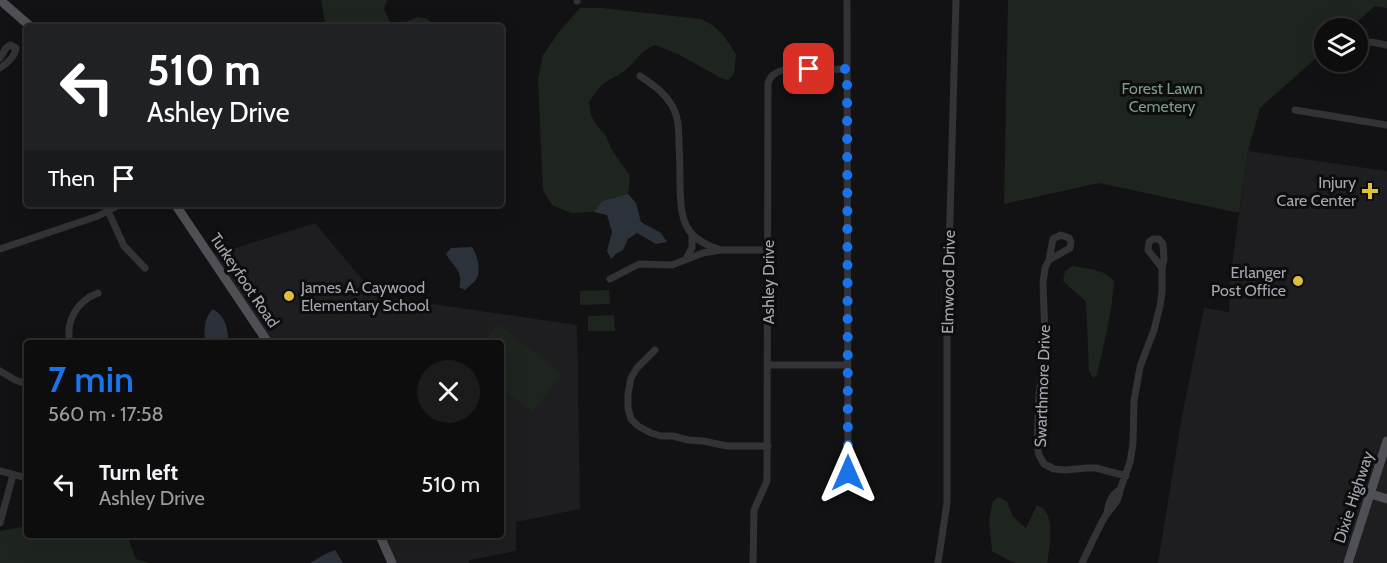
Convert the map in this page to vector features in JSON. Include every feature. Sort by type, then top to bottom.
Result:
[{"type":"main road","points":[[0,0],[28,24]]},
{"type":"main road","name":"Turkeyfoot Road","points":[[177,207],[266,340]]},
{"type":"main road","name":"Dixie Highway","points":[[1348,563],[1387,441]]},
{"type":"main road","points":[[1371,494],[1387,499]]},
{"type":"main road","points":[[381,538],[392,563]]},
{"type":"street","points":[[847,0],[848,473]]},
{"type":"street","name":"Elmwood Drive","points":[[938,563],[947,503],[947,326],[956,0]]},
{"type":"street","points":[[1371,42],[1387,45]]},
{"type":"street","points":[[0,58],[8,45],[16,48],[14,55],[0,68]]},
{"type":"street","name":"Ashley Drive","points":[[753,563],[753,518],[767,481],[769,80],[774,74],[783,70],[847,69]]},
{"type":"street","points":[[640,76],[660,89],[677,116],[681,207],[685,223],[702,243],[721,250]]},
{"type":"street","points":[[1295,110],[1387,125]]},
{"type":"street","points":[[0,249],[116,207]]},
{"type":"street","points":[[108,211],[124,246],[145,268]]},
{"type":"street","points":[[686,259],[692,248],[692,234]]},
{"type":"street","points":[[610,279],[639,264],[667,266],[704,253],[721,250],[768,250]]},
{"type":"street","name":"Swarthmore Drive","points":[[1049,260],[1045,268],[1043,283],[1045,337],[1039,394],[1037,445],[1039,455],[1044,464],[1054,469],[1096,468],[1126,476]]},
{"type":"street","points":[[1082,563],[1120,494],[1130,462],[1133,444],[1134,401],[1144,356],[1159,313],[1162,268]]},
{"type":"street","points":[[69,340],[70,322],[75,310],[84,300],[98,293]]},
{"type":"street","points":[[655,350],[637,368],[631,378],[628,408],[631,419],[638,426],[651,434],[726,446],[768,446]]},
{"type":"street","points":[[768,365],[848,365]]},
{"type":"street","points":[[0,371],[24,383]]},
{"type":"street","points":[[0,471],[24,477]]},
{"type":"street","points":[[0,523],[13,475]]},
{"type":"shaded area","points":[[1248,151],[1387,171],[1387,563],[1158,563],[1182,416],[1204,308],[1229,312],[1230,279]]},
{"type":"shaded area","points":[[628,194],[636,203],[641,222],[661,233],[667,242],[656,244],[637,233],[628,239],[623,250],[611,259],[607,251],[612,232],[607,215],[594,212],[602,201]]},
{"type":"shaded area","points":[[315,223],[376,296],[577,325],[580,509],[516,522],[516,551],[469,560],[469,563],[392,563],[381,538],[504,538],[504,340],[267,340],[210,256]]},
{"type":"shaded area","points":[[472,247],[479,270],[475,281],[465,290],[459,287],[459,273],[446,254],[451,248]]},
{"type":"shaded area","points":[[213,309],[218,312],[224,320],[229,340],[206,340],[205,325]]},
{"type":"shaded area","points":[[335,550],[343,563],[310,563],[325,554]]},
{"type":"green space","points":[[321,0],[387,0],[384,9],[390,22],[401,24],[325,24]]},
{"type":"green space","name":"Forest Lawn Cemetery","points":[[1008,0],[1387,0],[1387,8],[1375,6],[1361,18],[1314,18],[1314,60],[1260,108],[1248,151],[1239,213],[1099,183],[1004,204]]},
{"type":"green space","points":[[580,8],[602,8],[701,19],[724,36],[736,54],[734,74],[728,80],[676,53],[655,45],[641,53],[623,72],[602,85],[589,102],[591,115],[630,176],[628,194],[602,201],[594,212],[571,213],[552,205],[543,190],[538,80],[543,55]]},
{"type":"green space","points":[[417,17],[428,19],[431,24],[401,24]]},
{"type":"green space","points":[[1072,266],[1101,272],[1114,281],[1105,340],[1097,375],[1093,378],[1089,371],[1086,302],[1063,281],[1065,271]]},
{"type":"green space","points":[[609,290],[610,304],[580,305],[580,291]]},
{"type":"green space","points":[[614,315],[615,331],[588,331],[588,316]]},
{"type":"green space","points":[[498,324],[562,374],[532,412],[504,390],[504,340],[485,340]]},
{"type":"green space","points":[[998,497],[1007,501],[1013,517],[1026,528],[1037,505],[1047,514],[1050,521],[1050,546],[1047,563],[1016,563],[992,551],[989,519],[993,501]]},
{"type":"green space","points":[[24,527],[24,538],[128,538],[136,559],[149,563],[0,563],[0,531]]},
{"type":"place","name":"Injury Care Center","points":[[1370,191]]},
{"type":"place","name":"Erlanger Post Office","points":[[1298,281]]},
{"type":"place","name":"James A. Caywood Elementary School","points":[[289,296]]},
{"type":"route","points":[[809,69],[847,69],[848,473]]}]
